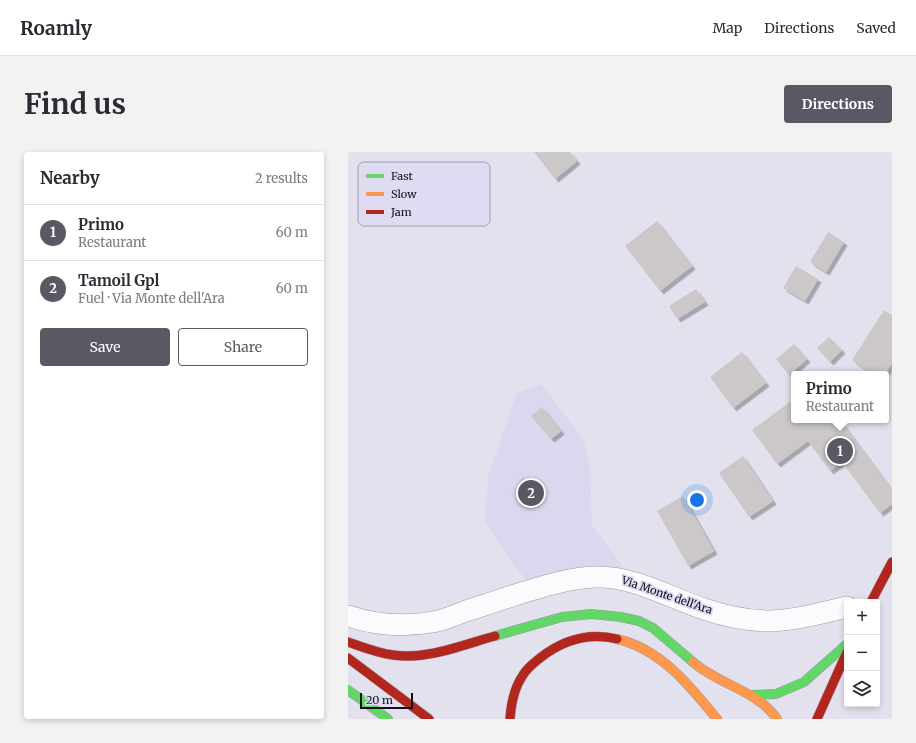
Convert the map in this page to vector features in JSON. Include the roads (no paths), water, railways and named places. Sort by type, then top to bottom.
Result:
[{"type":"main road","points":[[872,599],[892,562]]},
{"type":"main road","points":[[348,642],[389,654],[421,655],[435,653],[562,617],[591,614],[621,616],[653,628],[700,668],[724,683],[751,695],[772,712],[777,719]]},
{"type":"main road","points":[[510,719],[515,691],[525,671],[544,654],[562,643],[585,636],[619,639],[649,651],[663,662],[696,694],[717,719]]},
{"type":"main road","points":[[751,695],[776,694],[804,682],[844,647]]},
{"type":"main road","points":[[348,658],[429,719]]},
{"type":"main road","points":[[817,719],[844,659]]},
{"type":"main road","points":[[348,690],[388,719]]},
{"type":"street","name":"Via Monte dell'Ara","points":[[348,616],[372,622],[389,624],[412,625],[433,622],[539,587],[566,580],[594,577],[613,577],[635,582],[704,609],[749,620],[770,621],[801,618],[844,608]]},
{"type":"place","name":"Primo","points":[[840,451]]},
{"type":"place","name":"Tamoil Gpl","points":[[531,493]]}]
